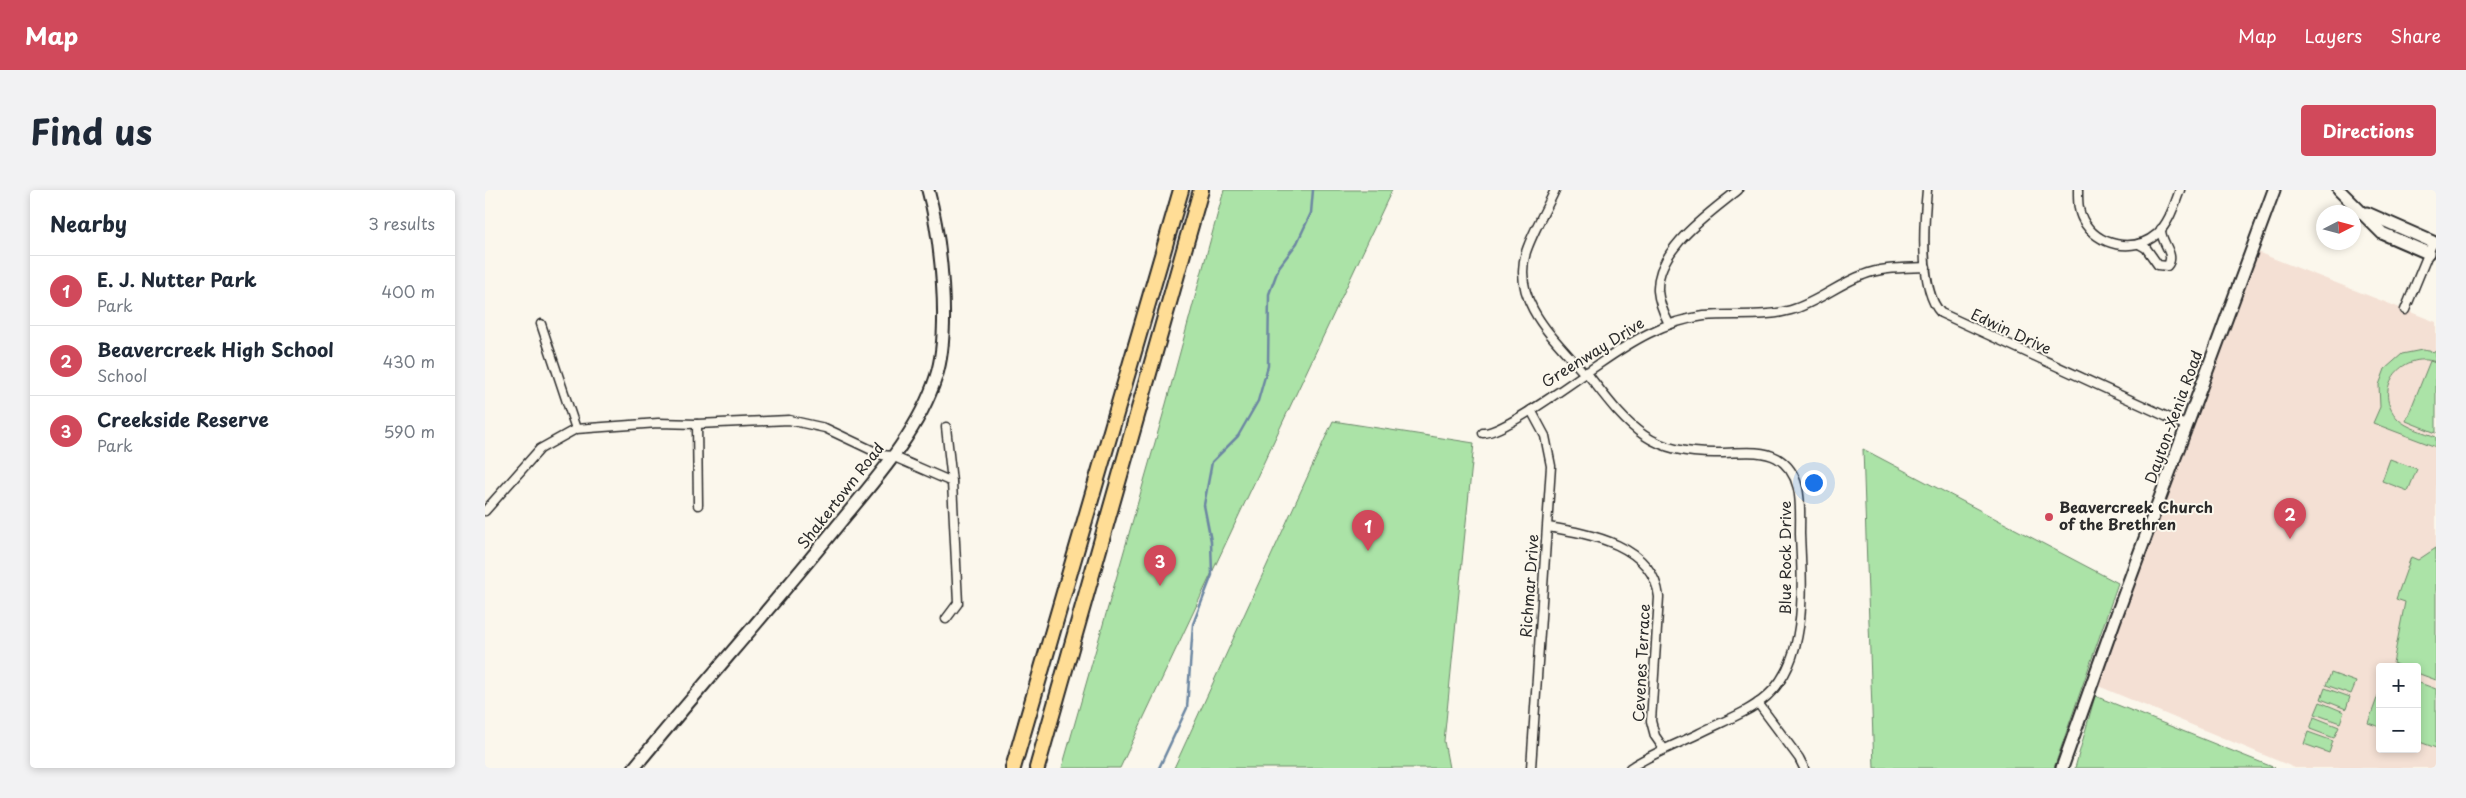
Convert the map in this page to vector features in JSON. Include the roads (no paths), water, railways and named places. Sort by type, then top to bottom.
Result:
[{"type":"highway","points":[[1013,768],[1181,190]]},
{"type":"highway","points":[[1037,768],[1201,190]]},
{"type":"street","name":"Shakertown Road","points":[[634,768],[776,602],[892,456],[927,403],[940,359],[941,278],[935,222],[928,190]]},
{"type":"street","name":"Blue Rock Drive","points":[[1555,190],[1523,262],[1522,280],[1535,314],[1619,413],[1655,443],[1684,452],[1753,452],[1771,456],[1783,462],[1795,477],[1800,498],[1802,593],[1799,625],[1786,669],[1771,691],[1758,703],[1664,749],[1630,768]]},
{"type":"street","points":[[1669,324],[1661,305],[1658,290],[1659,275],[1665,260],[1685,236],[1738,190]]},
{"type":"street","name":"Edwin Drive","points":[[1927,190],[1925,219],[1926,267],[1930,297],[1937,308],[1947,317],[2187,426]]},
{"type":"street","points":[[2077,190],[2079,210],[2088,227],[2102,239],[2120,245],[2139,244],[2161,230],[2170,215],[2180,190]]},
{"type":"street","name":"Dayton-Xenia Road","points":[[2062,768],[2274,190]]},
{"type":"street","points":[[2339,190],[2356,205]]},
{"type":"street","points":[[2361,210],[2434,242],[2432,255],[2405,310]]},
{"type":"street","points":[[2361,210],[2382,233],[2432,255]]},
{"type":"street","points":[[2139,244],[2147,248],[2158,265],[2167,266],[2171,256],[2161,241],[2161,230]]},
{"type":"street","name":"Greenway Drive","points":[[1483,434],[1506,426],[1632,341],[1669,324],[1705,316],[1769,314],[1792,310],[1861,275],[1875,271],[1926,267]]},
{"type":"street","points":[[541,324],[576,429]]},
{"type":"street","name":"Richmar Drive","points":[[1531,410],[1545,436],[1550,456],[1548,527],[1531,768]]},
{"type":"street","points":[[485,511],[540,449],[576,429],[658,422],[697,424],[789,420],[825,428],[882,455],[892,456],[952,482]]},
{"type":"street","points":[[697,424],[698,505]]},
{"type":"street","points":[[946,427],[952,482],[958,604],[946,619]]},
{"type":"street","name":"Cevenes Terrace","points":[[1548,527],[1574,531],[1609,542],[1634,554],[1650,570],[1656,581],[1659,597],[1651,721],[1655,736],[1664,749]]},
{"type":"street","points":[[1758,703],[1799,758],[1804,768]]},
{"type":"waterway","points":[[1159,768],[1187,708],[1193,624],[1212,575],[1211,541],[1204,505],[1212,462],[1238,436],[1258,401],[1268,366],[1269,294],[1279,267],[1297,243],[1311,213],[1313,190]]},
{"type":"place","name":"Beavercreek Church of the Brethren","points":[[2049,517]]},
{"type":"place","name":"Beavercreek High School","points":[[2290,539]]},
{"type":"place","name":"E. J. Nutter Park","points":[[1368,551]]},
{"type":"place","name":"Creekside Reserve","points":[[1160,586]]}]
